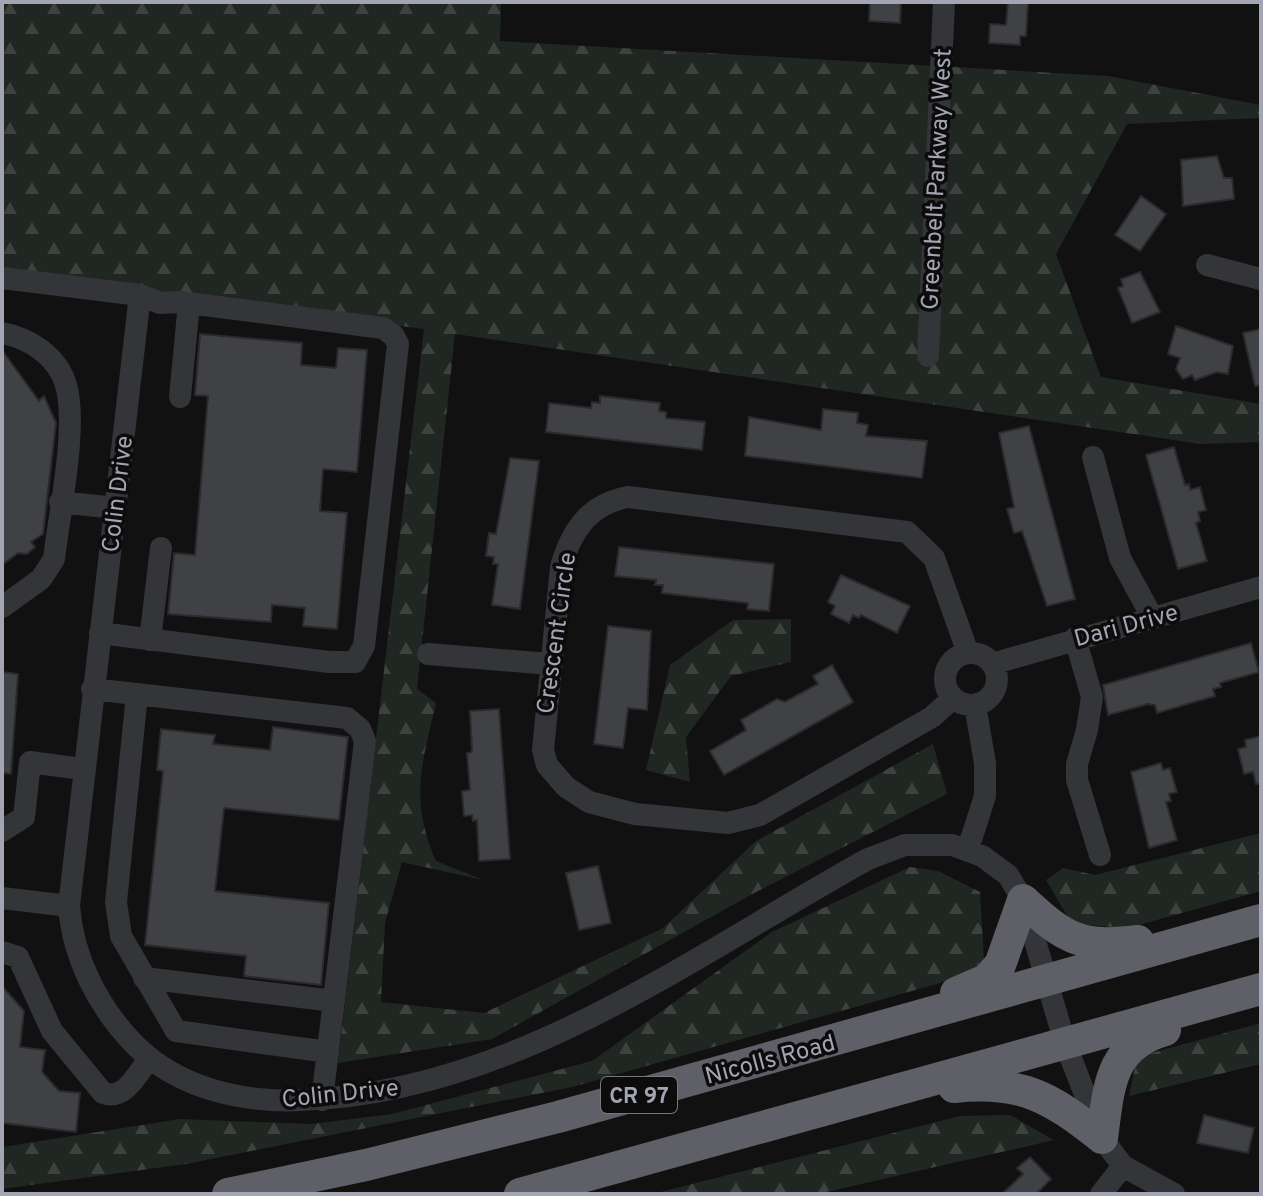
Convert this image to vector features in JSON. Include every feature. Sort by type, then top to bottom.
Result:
[{"type":"highway","points":[[898,1023],[986,980],[994,973],[1004,958],[1023,900],[1062,934],[1091,944],[1221,932]]},
{"type":"highway","name":"Nicolls Road","points":[[228,1194],[461,1142],[1261,920]]},
{"type":"highway","points":[[520,1194],[1259,990]]},
{"type":"highway","points":[[883,1094],[981,1084],[1008,1086],[1055,1102],[1102,1138],[1111,1079],[1139,1039],[1259,990]]},
{"type":"street","name":"Greenbelt Parkway West","points":[[928,356],[944,2]]},
{"type":"street","points":[[1207,265],[1261,279]]},
{"type":"street","points":[[2,278],[140,295],[160,303],[189,303],[383,328],[394,336],[398,354],[364,646],[355,662],[329,662],[100,633]]},
{"type":"street","name":"Colin Drive","points":[[140,295],[82,769],[69,906],[71,933],[90,980],[126,1035],[149,1059],[195,1084],[255,1100],[322,1100],[437,1080],[527,1048],[612,1006],[878,855],[922,843],[968,849],[1008,875],[1023,900],[1065,1043],[1102,1138],[1123,1166]]},
{"type":"street","points":[[180,397],[189,303]]},
{"type":"street","points":[[2,333],[44,350],[66,384],[69,415],[54,559],[41,579],[2,607]]},
{"type":"street","points":[[1093,457],[1120,558],[1152,617]]},
{"type":"street","name":"Crescent Circle","points":[[953,698],[932,717],[760,815],[728,823],[614,810],[589,802],[566,787],[547,765],[543,750],[561,567],[569,541],[598,507],[628,497],[907,532],[934,558],[968,653]]},
{"type":"street","points":[[60,502],[115,508]]},
{"type":"street","points":[[150,640],[161,548]]},
{"type":"street","name":"Dari Drive","points":[[992,664],[1261,587]]},
{"type":"street","points":[[1075,638],[1092,697],[1077,764],[1077,780],[1100,855]]},
{"type":"street","points":[[968,653],[983,656],[992,664],[997,676],[995,689],[987,700],[975,705],[953,698],[947,688],[947,670],[953,660],[968,653]]},
{"type":"street","points":[[428,654],[550,664]]},
{"type":"street","points":[[92,689],[347,718],[360,729],[365,741],[322,1100]]},
{"type":"street","points":[[137,694],[116,912],[121,936],[167,1019],[183,1034],[328,1052]]},
{"type":"street","points":[[968,849],[985,796],[985,763],[975,705]]},
{"type":"street","points":[[2,831],[24,817],[30,762],[82,769]]},
{"type":"street","points":[[2,898],[69,906]]},
{"type":"street","points":[[2,952],[18,957],[52,1031],[103,1093],[119,1095],[149,1059]]},
{"type":"street","points":[[144,978],[334,1001]]},
{"type":"street","points":[[1101,1194],[1123,1166],[1174,1194]]},
{"type":"green space","points":[[2,2],[501,2],[500,41],[1108,76],[1261,105],[1261,118],[1127,124],[1056,254],[1101,377],[1261,404],[1261,442],[1201,444],[455,334],[417,689],[436,703],[423,764],[420,800],[436,861],[483,880],[402,862],[385,923],[381,1002],[484,1013],[663,928],[756,841],[933,744],[947,794],[756,892],[492,1039],[338,1063],[424,329],[2,276]]},
{"type":"green space","points":[[791,619],[791,662],[731,676],[686,737],[690,782],[646,770],[670,665],[733,620]]},
{"type":"green space","points":[[1261,833],[1261,891],[1128,928],[1072,924],[1046,880],[1063,868],[1095,875]]},
{"type":"green space","points":[[910,867],[938,871],[980,892],[984,959],[965,976],[572,1087],[186,1164],[2,1189],[2,1147],[180,1119],[311,1124],[392,1114],[592,1061],[772,932]]},
{"type":"green space","points":[[1261,1023],[1261,1064],[1129,1096],[1137,1057]]},
{"type":"green space","points":[[1010,1115],[1054,1140],[817,1194],[653,1194],[960,1116]]},
{"type":"building","points":[[870,2],[901,2],[900,23],[869,21]]},
{"type":"building","points":[[1008,2],[1028,2],[1026,36],[1020,36],[1020,45],[989,43],[990,24],[1006,25]]},
{"type":"building","points":[[1217,156],[1224,178],[1232,178],[1234,199],[1183,206],[1181,160]]},
{"type":"building","points":[[1141,196],[1166,214],[1140,251],[1115,235]]},
{"type":"building","points":[[1140,272],[1160,312],[1132,323],[1118,288],[1123,286],[1121,279]]},
{"type":"building","points":[[1176,326],[1233,346],[1228,374],[1217,372],[1195,380],[1192,375],[1183,379],[1176,369],[1180,358],[1168,354]]},
{"type":"building","points":[[1261,329],[1261,385],[1255,386],[1243,333]]},
{"type":"building","points":[[200,334],[302,343],[301,365],[336,368],[338,348],[367,350],[357,472],[323,469],[320,511],[347,513],[337,629],[303,626],[305,608],[272,605],[271,622],[168,614],[174,553],[195,555],[208,396],[195,395]]},
{"type":"building","points":[[2,350],[39,401],[44,396],[56,423],[43,534],[31,542],[35,547],[27,554],[18,553],[2,565]]},
{"type":"building","points":[[600,396],[660,403],[659,411],[666,412],[666,418],[705,422],[702,450],[546,432],[549,403],[591,408],[592,402],[600,403]]},
{"type":"building","points":[[823,409],[858,413],[857,423],[868,425],[866,436],[927,441],[922,478],[745,456],[749,417],[821,430]]},
{"type":"building","points":[[1029,426],[1075,599],[1047,606],[1022,531],[1014,533],[1007,509],[1014,507],[999,433]]},
{"type":"building","points":[[1174,447],[1185,485],[1189,484],[1190,490],[1200,487],[1206,510],[1198,512],[1200,521],[1196,523],[1207,561],[1178,569],[1146,455]]},
{"type":"building","points":[[510,458],[539,461],[520,609],[492,605],[498,564],[493,564],[494,557],[486,556],[489,533],[496,534]]},
{"type":"building","points":[[619,547],[774,564],[769,611],[747,609],[748,603],[662,593],[663,585],[655,585],[656,580],[615,576]]},
{"type":"building","points":[[841,575],[910,606],[897,633],[861,615],[859,618],[853,615],[849,623],[831,614],[835,606],[828,602]]},
{"type":"building","points":[[608,626],[651,631],[647,710],[628,708],[623,748],[594,744]]},
{"type":"building","points":[[1251,643],[1259,672],[1220,683],[1221,687],[1213,689],[1215,696],[1157,713],[1155,705],[1148,704],[1108,715],[1103,685]]},
{"type":"building","points":[[832,665],[853,702],[724,775],[710,751],[746,730],[741,720],[777,699],[785,702],[818,684],[813,676]]},
{"type":"building","points":[[2,672],[18,674],[11,774],[2,773]]},
{"type":"building","points":[[499,709],[510,859],[479,861],[477,820],[473,821],[472,815],[464,816],[462,791],[470,790],[467,753],[472,752],[470,711]]},
{"type":"building","points":[[273,727],[348,737],[339,820],[224,808],[215,891],[329,903],[321,985],[244,976],[246,956],[145,945],[163,771],[157,770],[161,729],[215,735],[213,744],[270,750]]},
{"type":"building","points":[[1261,736],[1261,783],[1256,784],[1253,772],[1244,774],[1238,749],[1246,747],[1245,740]]},
{"type":"building","points":[[1161,763],[1163,770],[1170,768],[1177,792],[1169,794],[1171,801],[1166,802],[1177,840],[1149,848],[1131,772]]},
{"type":"building","points":[[598,866],[611,923],[579,930],[566,873]]},
{"type":"building","points":[[2,986],[24,1011],[20,1047],[45,1050],[42,1072],[59,1091],[80,1093],[76,1132],[2,1123]]},
{"type":"building","points":[[1204,1115],[1254,1128],[1248,1153],[1197,1143]]},
{"type":"building","points":[[1030,1157],[1051,1179],[1036,1194],[1002,1194],[1023,1174],[1017,1168]]}]
